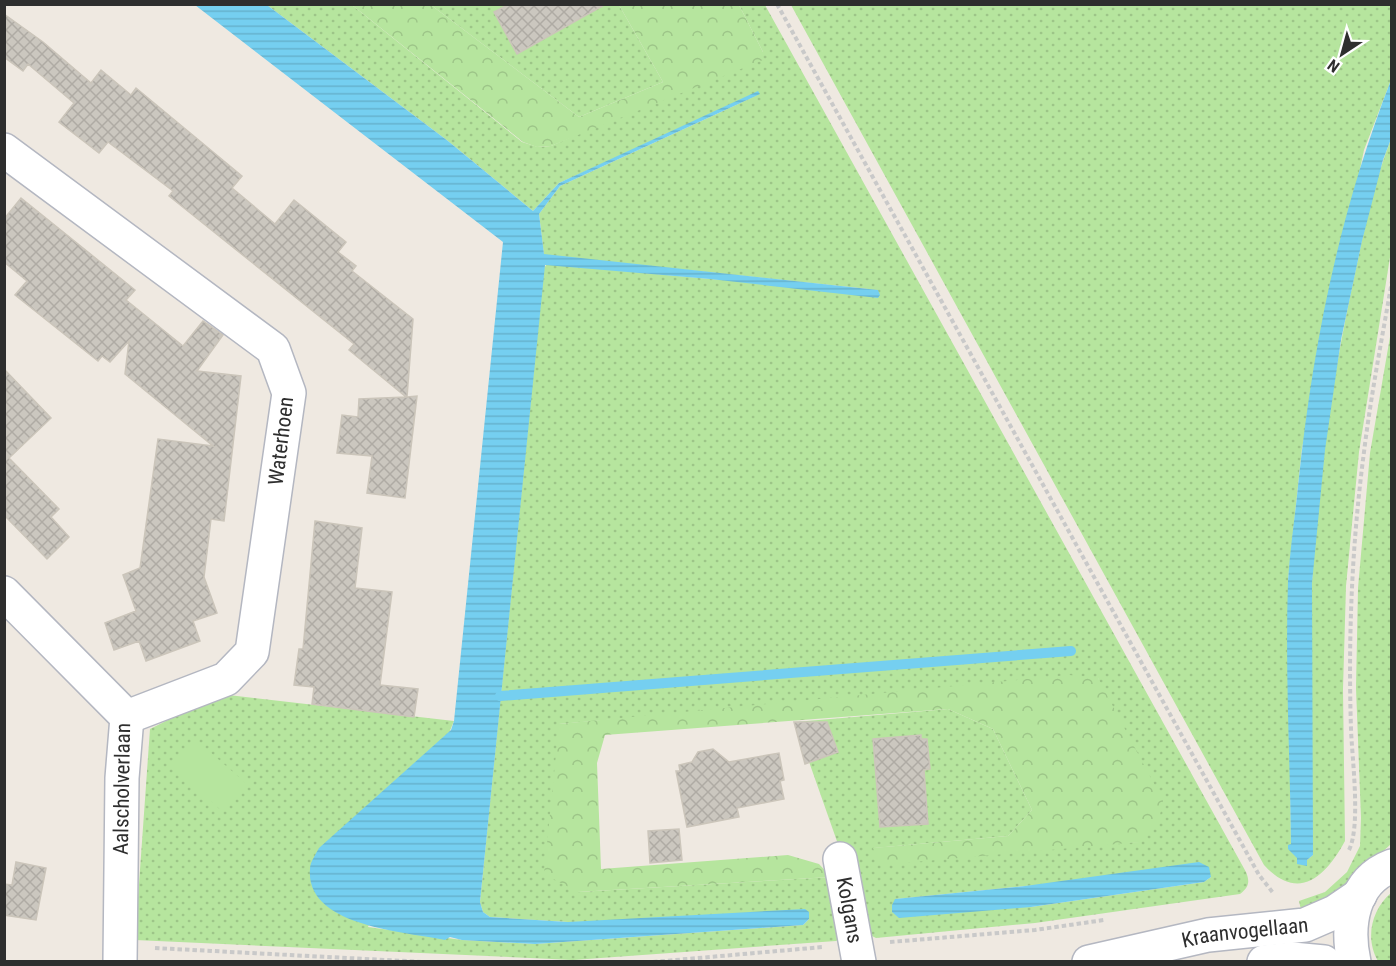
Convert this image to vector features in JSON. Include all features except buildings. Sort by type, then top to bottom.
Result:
[{"type":"street","name":"Waterhoen","points":[[4,150],[273,349],[290,393],[252,652],[226,679],[127,717]]},
{"type":"street","name":"Aalscholverlaan","points":[[4,593],[127,717],[122,778],[120,962]]},
{"type":"street","name":"Kolgans","points":[[840,859],[857,953]]},
{"type":"street","points":[[1354,962],[1349,931],[1352,912],[1371,879],[1390,865]]},
{"type":"street","name":"Kraanvogellaan","points":[[1089,962],[1208,935],[1305,925],[1335,912],[1360,895]]},
{"type":"street","name":"Kraanvogellaan","points":[[1264,962],[1292,959],[1324,962]]},
{"type":"path","points":[[777,4],[1259,875],[1275,895]]},
{"type":"path","points":[[1344,859],[1353,843],[1354,817],[1350,689],[1352,588],[1364,452],[1392,281]]},
{"type":"path","points":[[1264,897],[1283,894]]},
{"type":"path","points":[[653,962],[857,953],[1116,919]]},
{"type":"path","points":[[152,948],[424,962]]},
{"type":"green space","points":[[267,5],[352,5],[522,142],[538,147],[551,146],[763,52],[739,5],[765,5],[1246,872],[1247,887],[1240,894],[1035,923],[876,938],[870,935],[795,722],[948,709],[993,729],[1032,810],[1008,836],[874,848],[1139,842],[1098,678],[559,724],[578,892],[831,877],[842,938],[836,941],[573,960],[135,940],[150,729],[220,694],[454,721],[368,927],[462,940],[535,944],[803,925],[809,919],[568,922],[490,917],[483,912],[480,902],[544,268],[547,264],[710,279],[878,290],[544,255],[539,214],[560,186],[760,94],[559,183],[533,211],[448,141]],"holes":[[[1211,877],[1204,882],[1031,907],[896,899],[1025,886]]]},
{"type":"green space","points":[[352,5],[431,5],[579,117],[663,82],[619,5],[739,5],[763,52],[763,60],[551,146],[537,147],[523,142]]},
{"type":"green space","points":[[431,5],[619,5],[663,82],[579,117]]},
{"type":"green space","points":[[791,5],[1391,5],[1391,80],[1364,150],[1302,448],[1288,580],[1291,845],[1288,845],[1289,849],[1307,865],[1307,860],[1313,855],[1310,651],[1314,547],[1321,473],[1337,364],[1363,234],[1391,139],[1391,251],[1359,452],[1346,586],[1343,689],[1345,841],[1338,854],[1320,874],[1300,883],[1289,882],[1264,865]]},
{"type":"green space","points":[[1391,331],[1391,844],[1329,901],[1302,914],[1299,901],[1325,892],[1347,872],[1360,846],[1356,688],[1358,588],[1370,453]]},
{"type":"green space","points":[[1069,675],[1098,678],[1163,801],[1158,824],[1139,842],[880,865],[873,848],[1008,836],[1032,810],[993,729],[948,709],[605,735],[597,763],[601,869],[788,855],[819,864],[831,877],[578,892],[544,874],[559,724]]},
{"type":"green space","points":[[196,740],[247,784],[223,812],[172,767]]},
{"type":"green space","points":[[1391,893],[1391,961],[1378,961],[1372,943],[1372,925],[1379,908]]},
{"type":"water","points":[[195,5],[267,5],[448,141],[533,211],[559,183],[758,91],[760,94],[560,186],[539,214],[544,254],[878,290],[880,295],[878,298],[710,279],[545,265],[480,902],[483,912],[490,917],[568,922],[805,909],[809,912],[809,919],[803,925],[535,944],[462,940],[450,937],[445,940],[384,929],[340,915],[324,903],[313,888],[310,866],[319,848],[451,730],[454,721],[503,242]]},
{"type":"water","points":[[1391,80],[1391,139],[1383,160],[1362,241],[1341,340],[1325,450],[1312,583],[1313,855],[1307,860],[1307,866],[1297,864],[1297,858],[1288,849],[1288,845],[1291,844],[1287,614],[1291,545],[1304,433],[1320,330],[1357,180]]},
{"type":"water","points":[[1199,862],[1209,867],[1211,877],[1204,882],[1031,907],[899,918],[892,912],[895,899],[1025,886]]},
{"type":"waterway","points":[[500,696],[1071,651]]}]
